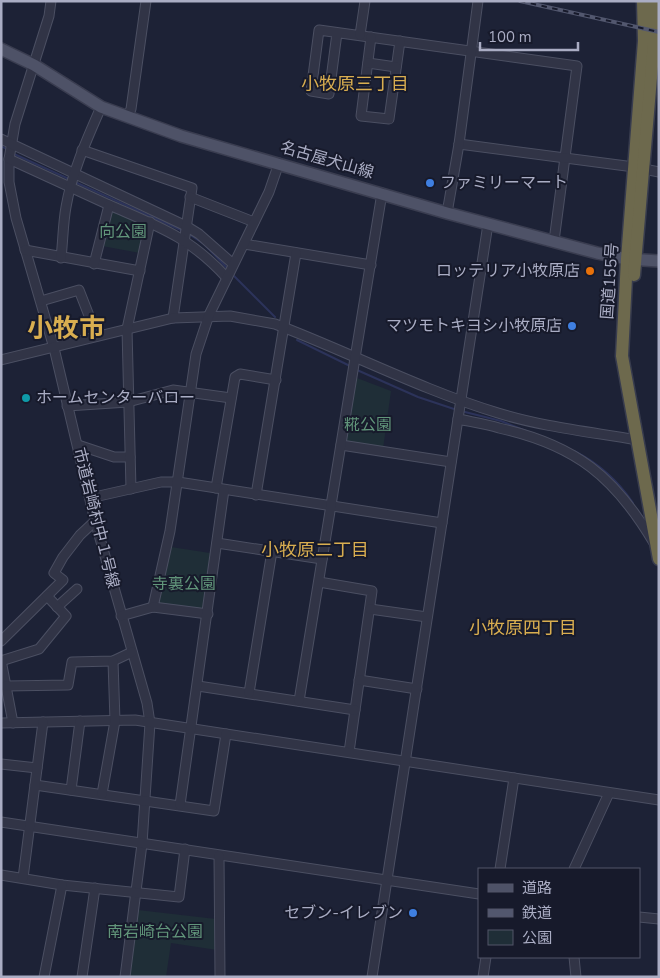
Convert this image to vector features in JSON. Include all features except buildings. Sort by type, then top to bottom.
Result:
[{"type":"highway","name":"国道155号","points":[[643,1],[652,43]]},
{"type":"highway","name":"国道155号","points":[[654,1],[652,43],[622,356],[658,552]]},
{"type":"highway","name":"国道155号","points":[[631,259],[630,344],[636,396],[659,517]]},
{"type":"main road","name":"名古屋犬山線","points":[[1,49],[34,65],[101,107],[181,136],[488,224],[631,259],[659,261]]},
{"type":"street","name":"市道岩崎村中１号線","points":[[51,1],[49,16],[11,146],[9,182],[25,250],[54,348],[95,521],[147,703],[150,723],[142,844],[125,977]]},
{"type":"street","points":[[127,117],[131,109],[146,1]]},
{"type":"street","points":[[360,35],[365,1]]},
{"type":"street","points":[[447,213],[459,144],[478,1]]},
{"type":"street","points":[[337,33],[329,94],[311,91],[319,30],[577,66],[554,241]]},
{"type":"street","points":[[370,38],[360,116],[389,119],[400,41]]},
{"type":"street","points":[[368,63],[396,67]]},
{"type":"street","points":[[61,258],[65,208],[72,180],[82,150],[101,107]]},
{"type":"street","points":[[1,139],[72,180],[185,232],[199,249],[230,271]]},
{"type":"street","points":[[459,144],[659,172]]},
{"type":"street","points":[[82,150],[192,188],[173,318]]},
{"type":"street","points":[[9,159],[72,180],[109,205],[150,222],[185,232],[200,234],[230,271]]},
{"type":"street","points":[[153,607],[170,531],[196,354],[209,315],[244,244],[280,163]]},
{"type":"street","points":[[299,700],[382,193]]},
{"type":"street","points":[[190,197],[254,222]]},
{"type":"street","points":[[94,264],[109,205]]},
{"type":"street","points":[[131,489],[127,330],[150,222]]},
{"type":"street","points":[[372,977],[488,224]]},
{"type":"street","points":[[244,244],[371,265]]},
{"type":"street","points":[[25,250],[140,271]]},
{"type":"street","points":[[256,494],[296,253]]},
{"type":"street","points":[[41,301],[79,290],[97,336]]},
{"type":"street","points":[[1,360],[173,318],[209,315],[251,318],[285,328],[355,365],[459,410],[566,452],[587,463],[625,498],[658,552]]},
{"type":"street","points":[[180,805],[218,543],[220,489],[235,377],[240,374],[276,380]]},
{"type":"street","points":[[67,406],[128,402],[172,390],[232,398]]},
{"type":"street","points":[[459,410],[637,440]]},
{"type":"street","points":[[78,445],[114,457],[130,457]]},
{"type":"street","points":[[342,445],[451,462]]},
{"type":"street","points":[[90,498],[161,482],[178,482],[442,523]]},
{"type":"street","points":[[1,641],[63,580],[54,573],[62,557],[80,535],[95,521]]},
{"type":"street","points":[[218,543],[322,559]]},
{"type":"street","points":[[249,693],[272,551]]},
{"type":"street","points":[[319,582],[372,591],[349,752]]},
{"type":"street","points":[[57,607],[77,588]]},
{"type":"street","points":[[13,723],[1,660],[39,649],[66,616],[46,596]]},
{"type":"street","points":[[121,616],[153,607],[208,614]]},
{"type":"street","points":[[370,609],[428,617]]},
{"type":"street","points":[[6,686],[68,685],[70,683],[72,662],[113,660],[132,652]]},
{"type":"street","points":[[102,794],[115,721],[113,660]]},
{"type":"street","points":[[359,680],[417,689]]},
{"type":"street","points":[[198,686],[355,710]]},
{"type":"street","points":[[71,790],[80,721]]},
{"type":"street","points":[[1,723],[80,721],[150,723],[659,800]]},
{"type":"street","points":[[23,878],[43,722]]},
{"type":"street","points":[[35,785],[214,811],[226,734]]},
{"type":"street","points":[[1,764],[37,768]]},
{"type":"street","points":[[500,868],[514,778]]},
{"type":"street","points":[[574,868],[609,793]]},
{"type":"street","points":[[1,822],[478,894]]},
{"type":"street","points":[[1,876],[62,885],[179,897],[185,850]]},
{"type":"street","points":[[219,856],[220,977]]},
{"type":"street","points":[[44,977],[62,885]]},
{"type":"street","points":[[82,977],[95,888]]},
{"type":"street","points":[[640,917],[659,919]]},
{"type":"street","points":[[483,977],[486,958]]},
{"type":"street","points":[[574,958],[576,977]]},
{"type":"green space","name":"向公園","points":[[111,208],[147,223],[140,253],[102,246]]},
{"type":"green space","name":"糀公園","points":[[357,378],[391,391],[383,449],[346,441]]},
{"type":"green space","name":"寺裏公園","points":[[171,547],[210,553],[203,610],[156,604]]},
{"type":"green space","name":"南岩崎台公園","points":[[138,910],[216,919],[217,950],[171,943],[166,977],[129,977]]},
{"type":"waterway","points":[[1,146],[8,150]]},
{"type":"waterway","points":[[14,154],[69,179]]},
{"type":"waterway","points":[[75,182],[183,231]]},
{"type":"waterway","points":[[189,234],[204,244],[228,269]]},
{"type":"waterway","points":[[233,275],[275,317]]},
{"type":"waterway","points":[[297,340],[350,366]]},
{"type":"waterway","points":[[357,370],[418,397],[457,410]]},
{"type":"waterway","points":[[461,411],[501,421],[526,431]]},
{"type":"waterway","points":[[574,451],[607,473],[633,503]]},
{"type":"railway","points":[[520,1],[659,32]]},
{"type":"place","name":"ファミリーマート","points":[[430,183]]},
{"type":"place","name":"ロッテリア小牧原店","points":[[590,271]]},
{"type":"place","name":"マツモトキヨシ小牧原店","points":[[572,326]]},
{"type":"place","name":"ホームセンターバロー","points":[[26,398]]},
{"type":"place","name":"セブン-イレブン","points":[[413,913]]},
{"type":"district","name":"小牧原三丁目","points":[[355,84]]},
{"type":"district","name":"小牧市","points":[[66,328]]},
{"type":"district","name":"小牧原二丁目","points":[[315,550]]},
{"type":"district","name":"小牧原四丁目","points":[[523,628]]}]
